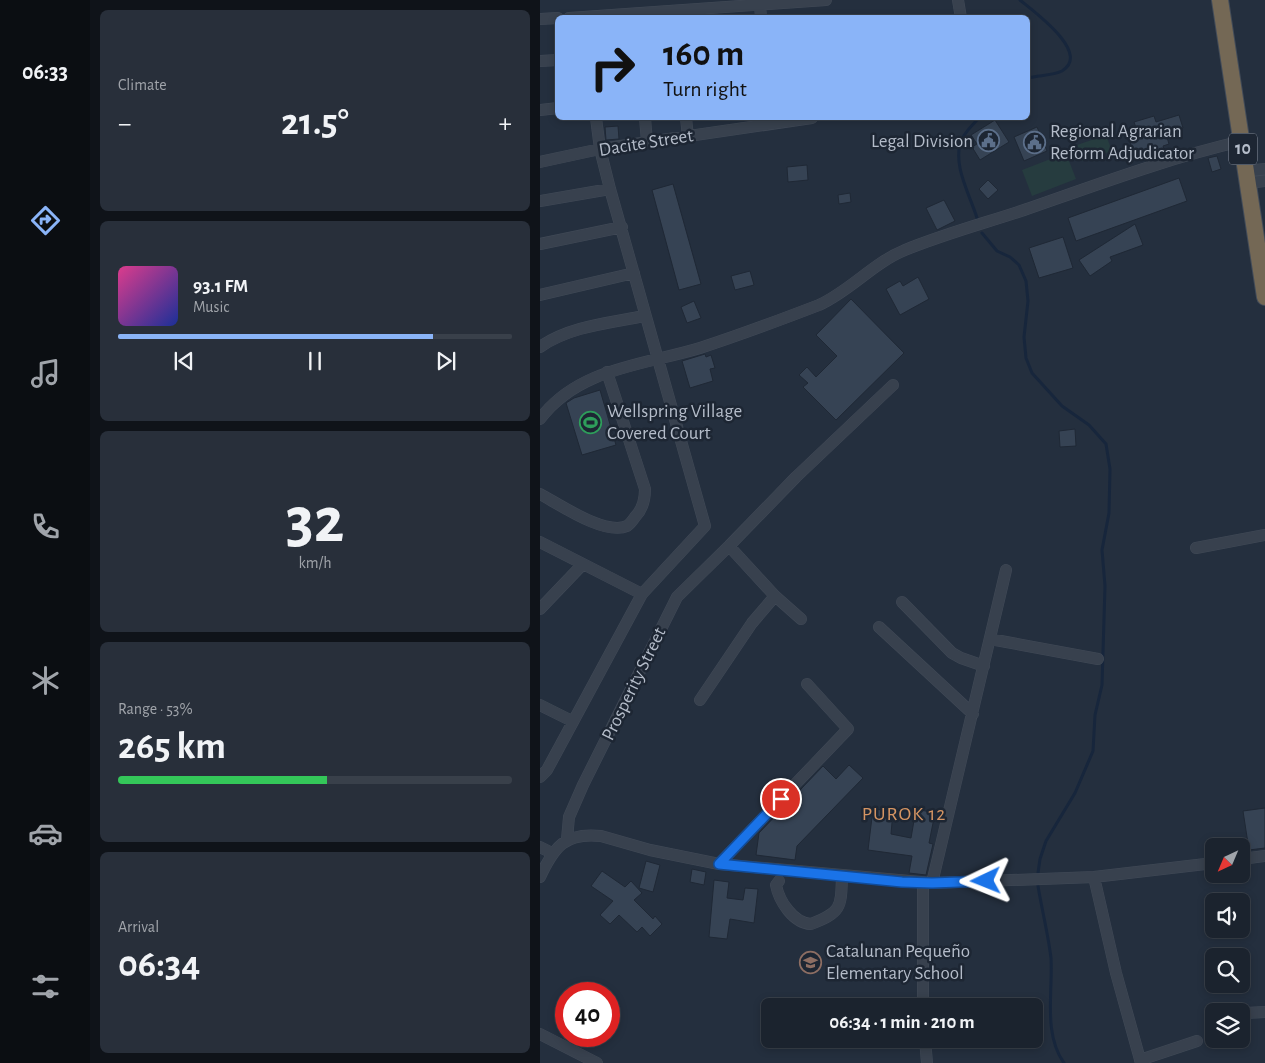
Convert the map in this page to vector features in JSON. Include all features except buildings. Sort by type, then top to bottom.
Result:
[{"type":"highway","name":"10","points":[[1220,0],[1265,297]]},
{"type":"street","points":[[635,15],[721,12],[760,4],[826,0]]},
{"type":"street","points":[[958,0],[960,15]]},
{"type":"street","points":[[760,4],[761,15]]},
{"type":"street","points":[[540,20],[555,18]]},
{"type":"street","points":[[540,61],[555,60]]},
{"type":"street","points":[[540,110],[555,108]]},
{"type":"street","points":[[540,777],[547,770],[642,594],[705,526],[644,316],[622,227],[600,150],[596,120]]},
{"type":"street","points":[[645,120],[647,142]]},
{"type":"street","points":[[686,120],[688,137]]},
{"type":"street","points":[[729,120],[730,130]]},
{"type":"street","name":"Dacite Street","points":[[540,162],[600,150],[783,120]]},
{"type":"street","points":[[540,419],[569,390],[607,372],[700,348],[819,305],[904,251],[1056,198],[1200,152],[1242,142]]},
{"type":"street","points":[[1247,177],[1265,169]]},
{"type":"street","points":[[1247,177],[1265,181]]},
{"type":"street","points":[[540,201],[610,189]]},
{"type":"street","points":[[540,244],[622,227]]},
{"type":"street","points":[[540,295],[634,273]]},
{"type":"street","points":[[540,347],[562,335],[577,330],[644,316]]},
{"type":"street","points":[[540,494],[601,526],[614,528],[627,526],[639,513],[645,500],[645,489],[607,372]]},
{"type":"street","name":"Prosperity Street","points":[[567,839],[569,817],[583,785],[677,597],[796,477],[893,385]]},
{"type":"street","points":[[1196,548],[1265,535]]},
{"type":"street","points":[[540,542],[642,594]]},
{"type":"street","points":[[729,546],[775,596],[801,619]]},
{"type":"street","points":[[540,609],[583,564]]},
{"type":"street","points":[[923,998],[927,883],[973,714],[1006,570]]},
{"type":"street","points":[[700,700],[752,623],[775,596]]},
{"type":"street","points":[[902,602],[952,653],[984,666]]},
{"type":"street","points":[[878,627],[973,714]]},
{"type":"street","points":[[990,639],[1098,659]]},
{"type":"street","points":[[719,864],[848,729],[807,684]]},
{"type":"street","points":[[540,705],[572,721]]},
{"type":"street","points":[[540,877],[552,853],[567,839],[589,834],[650,850],[780,875],[842,876],[862,872],[927,883],[1094,877],[1205,864]]},
{"type":"street","points":[[540,848],[552,853]]},
{"type":"street","points":[[1250,858],[1265,856]]},
{"type":"street","points":[[780,875],[784,891],[782,899],[798,920],[811,924],[831,916],[840,904],[842,876]]},
{"type":"street","points":[[1094,877],[1116,973],[1141,1061],[1197,1041]]},
{"type":"street","points":[[1250,1013],[1265,1012]]},
{"type":"street","points":[[540,1034],[597,1063]]},
{"type":"street","points":[[925,1048],[926,1063]]},
{"type":"green space","points":[[1106,135],[1112,151],[1082,161],[1077,145]]},
{"type":"green space","points":[[1066,153],[1076,179],[1032,196],[1022,170]]},
{"type":"waterway","points":[[1020,0],[1057,33],[1070,54],[1069,63],[1062,71],[1030,78]]},
{"type":"waterway","points":[[977,120],[962,139],[959,148],[960,168],[977,218]]},
{"type":"waterway","points":[[982,233],[997,251],[1010,257],[1019,265],[1026,281],[1028,301],[1024,337],[1026,358],[1032,373],[1062,406],[1089,425],[1106,444],[1110,469],[1109,513],[1102,550],[1105,586],[1102,685],[1095,715],[1093,751],[1075,793],[1046,841],[1038,873]]},
{"type":"waterway","points":[[1038,886],[1051,958],[1051,1026],[1057,1052],[1064,1063]]},
{"type":"place","name":"Legal Division","points":[[989,141]]},
{"type":"place","name":"Regional Agrarian Reform Adjudicator","points":[[1034,142]]},
{"type":"place","name":"Wellspring Village Covered Court","points":[[591,422]]},
{"type":"place","name":"Catalunan Pequeño Elementary School","points":[[810,962]]},
{"type":"district","name":"PUROK 12","points":[[904,814]]},
{"type":"route","points":[[781,799],[719,864],[902,882],[986,881]]}]
